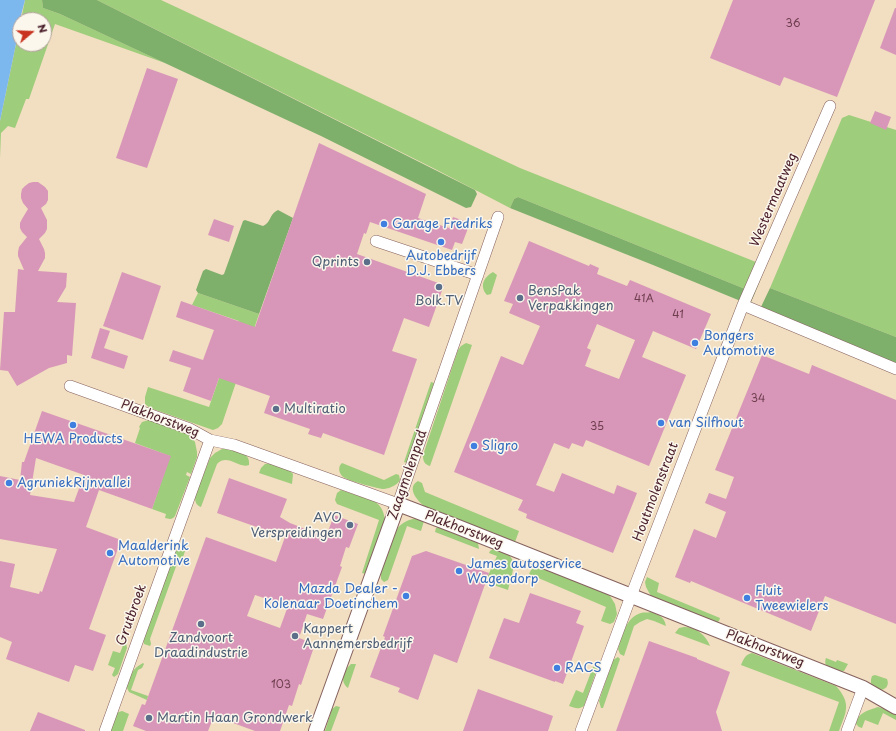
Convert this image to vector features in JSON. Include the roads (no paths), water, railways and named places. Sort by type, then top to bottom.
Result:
[{"type":"street","name":"Westermaatweg","points":[[744,305],[830,106]]},
{"type":"street","name":"Zaagmolenpad","points":[[316,731],[398,504],[498,218]]},
{"type":"street","points":[[376,241],[478,275]]},
{"type":"street","points":[[744,305],[896,369]]},
{"type":"street","name":"Houtmolenstraat","points":[[581,731],[631,596],[744,305]]},
{"type":"street","name":"Plakhorstweg","points":[[70,386],[190,429],[210,440],[234,445],[458,527],[863,688],[896,707]]},
{"type":"street","name":"Grutbroek","points":[[105,731],[210,440]]},
{"type":"street","points":[[847,731],[863,688]]},
{"type":"water","points":[[0,0],[25,0],[22,12],[12,12],[12,52],[14,52],[0,121]]},
{"type":"place","name":"Garage Fredriks","points":[[384,224]]},
{"type":"place","name":"Autobedrijf D.J. Ebbers","points":[[441,242]]},
{"type":"place","name":"Qprints","points":[[367,262]]},
{"type":"place","name":"Bolk.TV","points":[[439,287]]},
{"type":"place","name":"BensPak Verpakkingen","points":[[520,298]]},
{"type":"place","name":"Bongers Automotive","points":[[695,343]]},
{"type":"place","name":"Multiratio","points":[[276,409]]},
{"type":"place","name":"van Silfhout","points":[[661,423]]},
{"type":"place","name":"HEWA Products","points":[[73,425]]},
{"type":"place","name":"Sligro","points":[[474,446]]},
{"type":"place","name":"AgruniekRijnvallei","points":[[9,483]]},
{"type":"place","name":"AVO Verspreidingen","points":[[350,525]]},
{"type":"place","name":"Maalderink Automotive","points":[[110,553]]},
{"type":"place","name":"James autoservice Wagendorp","points":[[459,571]]},
{"type":"place","name":"Mazda Dealer - Kolenaar Doetinchem","points":[[406,596]]},
{"type":"place","name":"Fluit Tweewielers","points":[[747,598]]},
{"type":"place","name":"Zandvoort Draadindustrie","points":[[201,624]]},
{"type":"place","name":"Kappert Aannemersbedrijf","points":[[295,636]]},
{"type":"place","name":"RACS","points":[[557,668]]},
{"type":"place","name":"Martin Haan Grondwerk","points":[[149,718]]}]
